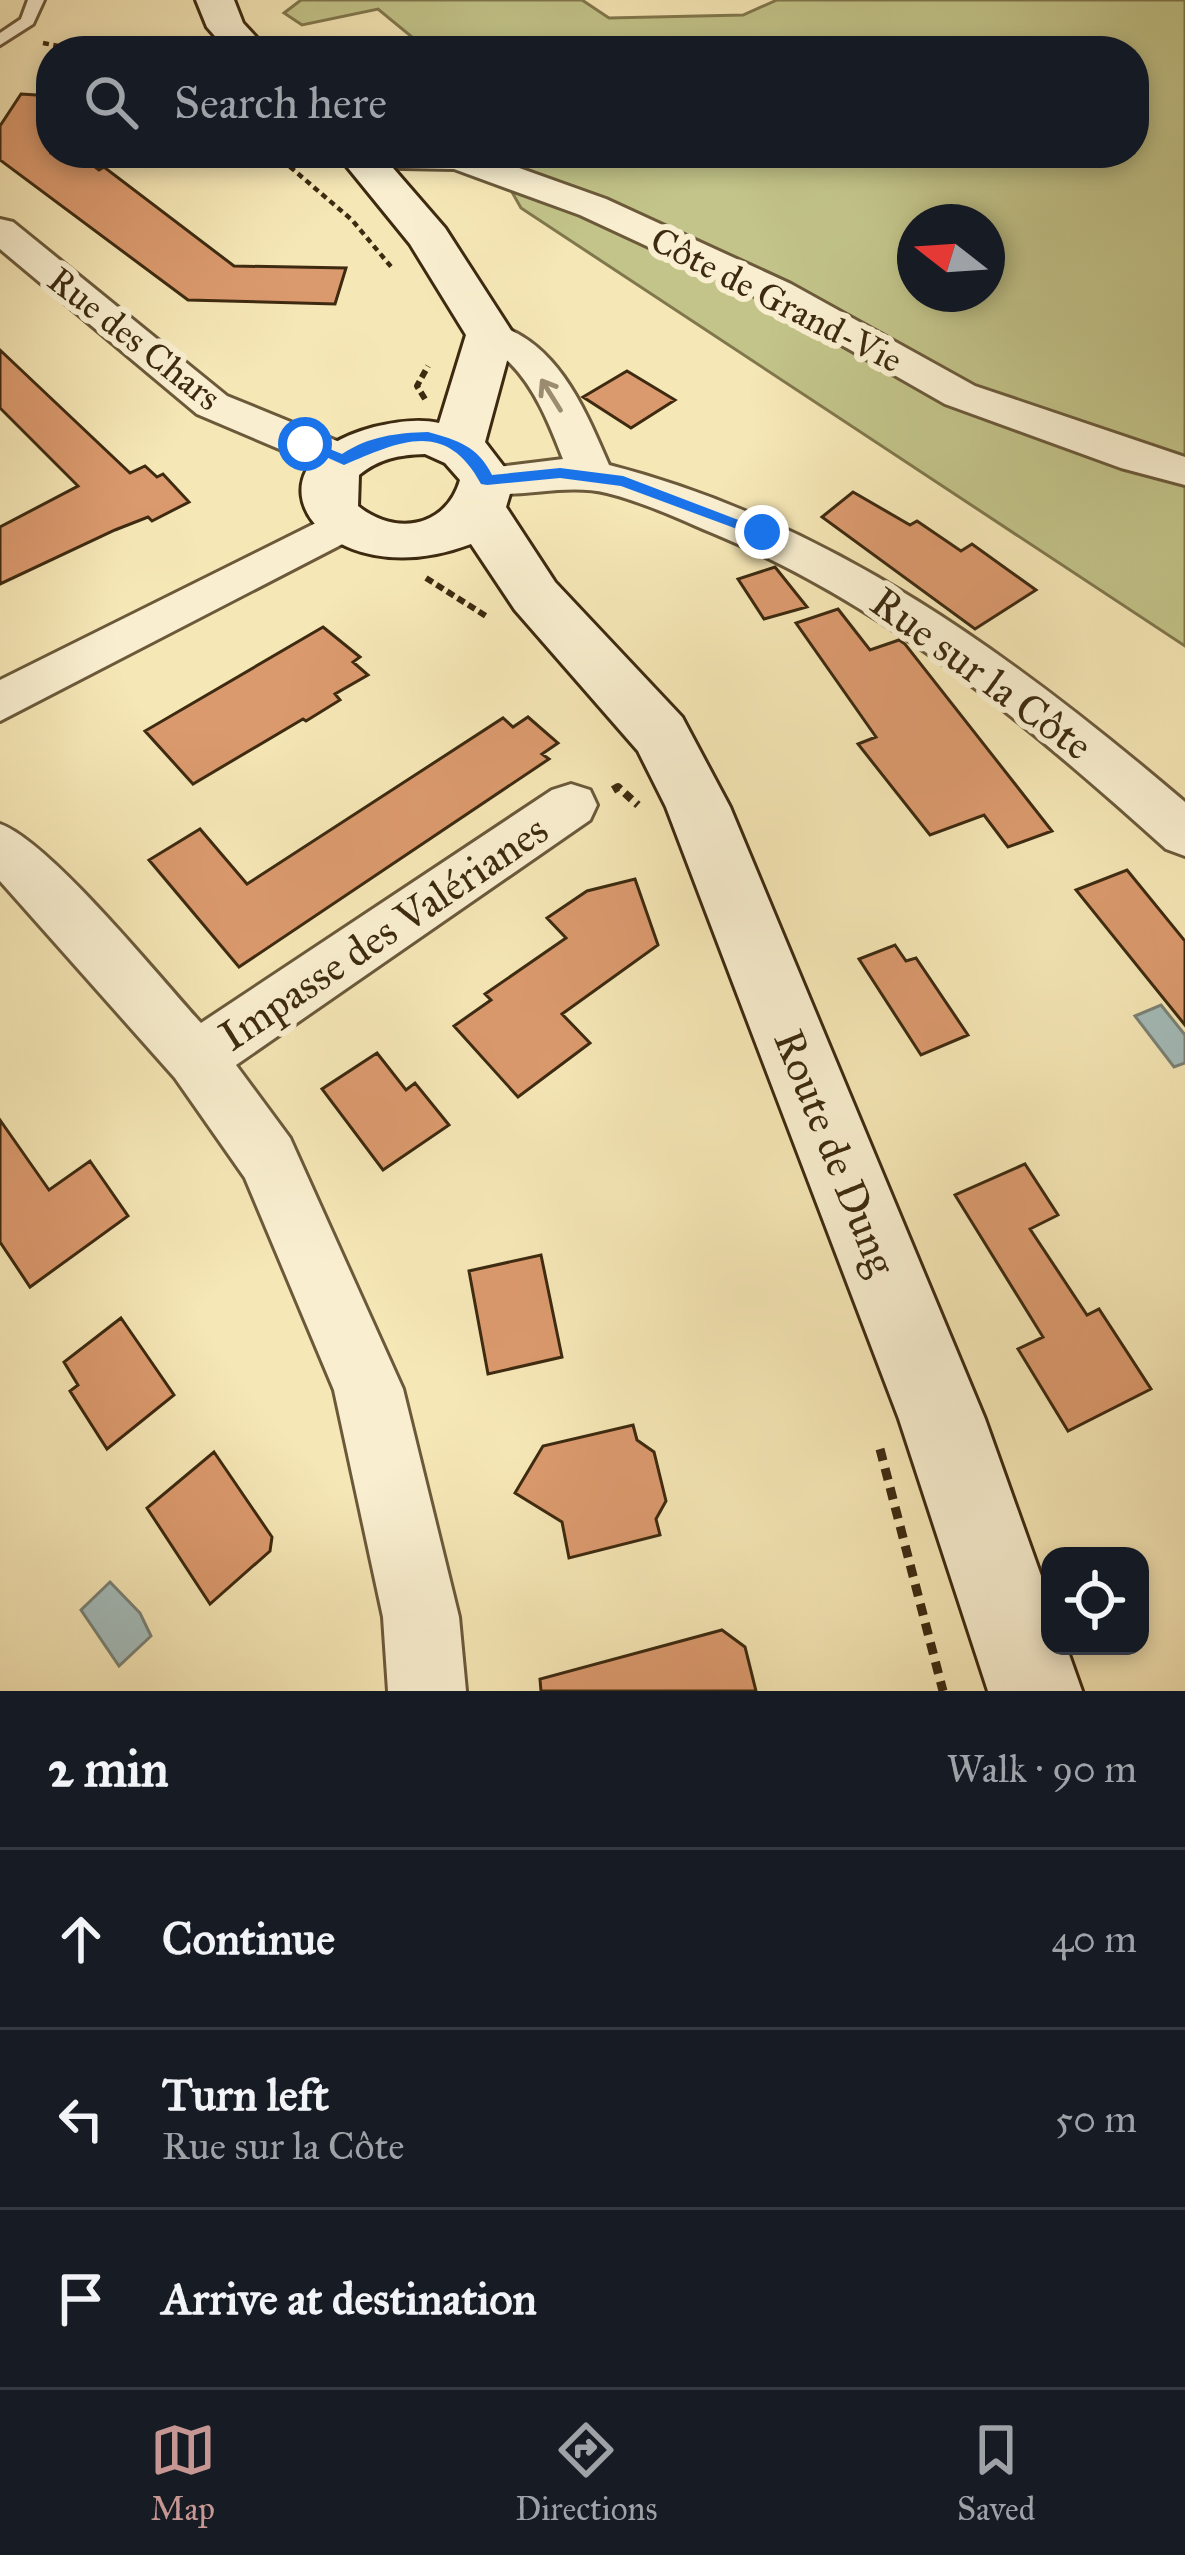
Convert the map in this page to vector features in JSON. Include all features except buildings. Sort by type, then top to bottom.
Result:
[{"type":"street","points":[[215,0],[235,36]]},
{"type":"street","points":[[370,168],[429,238],[482,323],[515,343],[532,364],[574,431],[592,476]]},
{"type":"street","name":"Côte de Grand-Vie","points":[[486,168],[593,207],[777,292],[959,394],[1185,471]]},
{"type":"street","name":"Rue des Chars","points":[[0,230],[212,405],[344,460]]},
{"type":"street","points":[[394,438],[442,389],[482,323]]},
{"type":"street","points":[[0,702],[386,547],[459,526],[474,478],[482,323]]},
{"type":"street","points":[[386,547],[329,504],[329,482],[344,460],[366,446],[394,438],[428,437],[474,478]]},
{"type":"street","name":"Rue sur la Côte","points":[[474,478],[560,473],[623,481],[762,532],[887,597],[958,644],[1185,835]]},
{"type":"street","name":"Route de Dung","points":[[474,478],[519,578],[576,648],[656,729],[698,807],[943,1419],[1035,1691]]},
{"type":"street","name":"Route de Dung","points":[[386,547],[472,574],[576,648]]},
{"type":"street","name":"Impasse des Valérianes","points":[[196,1059],[571,806]]},
{"type":"street","points":[[0,846],[53,898],[196,1059],[268,1159],[368,1389],[421,1617],[428,1691]]},
{"type":"lane","points":[[0,40],[28,21],[36,0]]},
{"type":"path","points":[[291,168],[352,220],[394,270]]},
{"type":"path","points":[[386,547],[491,620]]},
{"type":"path","points":[[571,806],[586,809],[618,787],[651,818],[698,807]]},
{"type":"path","points":[[879,1445],[944,1691]]},
{"type":"green space","points":[[301,0],[582,0],[609,18],[743,15],[777,0],[1185,0],[1185,646],[521,208],[498,168],[1149,168],[1149,36],[411,36],[378,9],[302,25],[284,13]]},
{"type":"water","points":[[1161,1005],[1185,1035],[1185,1063],[1174,1067],[1135,1016]]},
{"type":"water","points":[[110,1582],[140,1613],[151,1636],[119,1666],[81,1610]]},
{"type":"route","points":[[305,444],[344,460],[366,446],[394,438],[428,437],[458,446],[477,461],[487,480],[560,473],[623,481],[762,532]]}]
